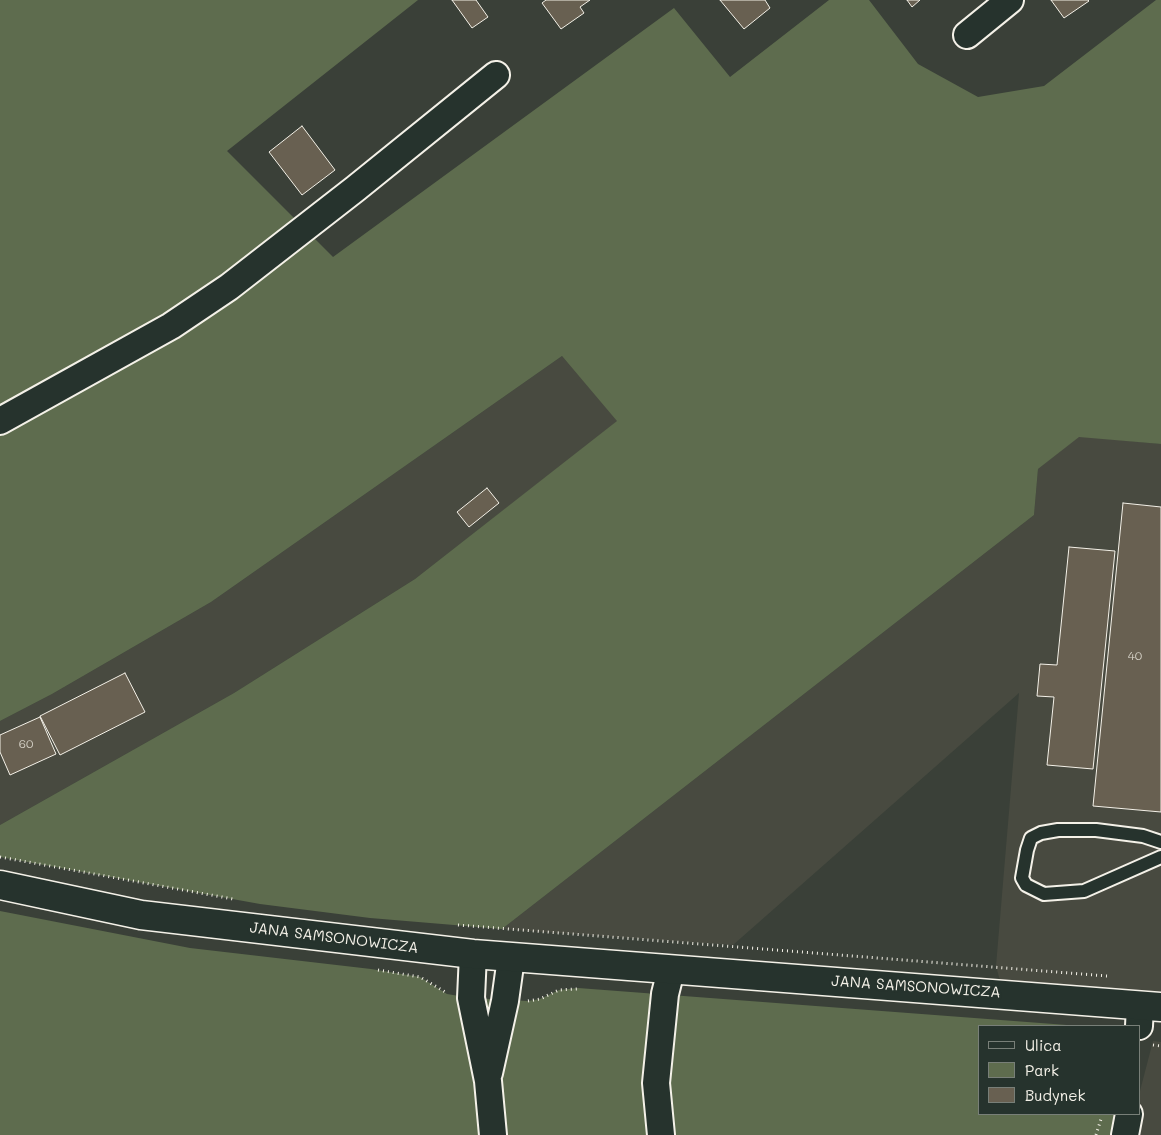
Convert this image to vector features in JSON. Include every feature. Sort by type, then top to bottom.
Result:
[{"type":"main road","name":"JANA SAMSONOWICZA","points":[[0,885],[141,915],[473,954],[671,970],[1047,996],[1146,1013]]},
{"type":"street","points":[[967,35],[1010,0]]},
{"type":"street","points":[[0,421],[171,326],[229,287],[355,189],[496,75]]},
{"type":"street","points":[[473,954],[471,998],[488,1081],[493,1135]]},
{"type":"street","points":[[488,1081],[506,1001],[511,958]]},
{"type":"street","points":[[661,1135],[656,1083],[665,994],[671,970]]},
{"type":"street","points":[[1125,1135],[1129,1115]]},
{"type":"lane","points":[[1161,842],[1143,836],[1096,830],[1058,830],[1042,833],[1032,838],[1027,850],[1022,878],[1026,885],[1044,894],[1084,891],[1161,857]]},
{"type":"path","points":[[0,857],[241,900]]},
{"type":"path","points":[[455,925],[659,939],[1114,976]]},
{"type":"path","points":[[1096,1135],[1102,1115]]},
{"type":"shaded area","points":[[562,356],[618,421],[415,579],[234,693],[0,825],[0,721],[52,694],[211,602]]},
{"type":"shaded area","points":[[1079,436],[1161,444],[1161,1007],[1002,988],[996,966],[1019,693],[733,945],[502,929],[1034,515],[1038,469]]},
{"type":"shaded area","points":[[1153,1041],[1161,1042],[1161,1135],[1128,1135],[1141,1115],[1141,1087]]},
{"type":"green space","points":[[0,0],[418,0],[227,151],[333,257],[674,8],[730,77],[829,0],[869,0],[918,64],[978,97],[1044,86],[1156,0],[1161,0],[1161,444],[1079,437],[1038,469],[1034,515],[502,929],[370,918],[260,904],[0,857],[0,825],[234,693],[415,579],[617,421],[562,356],[211,602],[52,694],[0,721]]},
{"type":"green space","points":[[0,911],[190,948],[371,969],[420,977],[447,994],[471,998],[528,1001],[540,999],[559,990],[578,988],[1067,1025],[978,1025],[978,1115],[1126,1115],[1123,1135],[0,1135]]},
{"type":"building","points":[[452,0],[476,0],[488,17],[472,28]]},
{"type":"building","points":[[546,0],[590,0],[580,7],[584,13],[561,29],[542,3]]},
{"type":"building","points":[[720,0],[765,0],[770,8],[744,29]]},
{"type":"building","points":[[907,0],[920,0],[912,7]]},
{"type":"building","points":[[1051,0],[1088,0],[1089,1],[1064,18]]},
{"type":"building","points":[[302,126],[335,170],[302,195],[269,152]]},
{"type":"building","points":[[487,488],[499,503],[469,527],[457,512]]},
{"type":"building","points":[[1123,503],[1161,507],[1161,812],[1093,806]]},
{"type":"building","points":[[1069,547],[1115,551],[1093,769],[1047,765],[1054,697],[1037,696],[1040,664],[1057,665]]},
{"type":"building","points":[[125,673],[145,712],[60,755],[40,716]]},
{"type":"building","points":[[40,717],[56,754],[10,775],[0,752],[0,735]]}]
